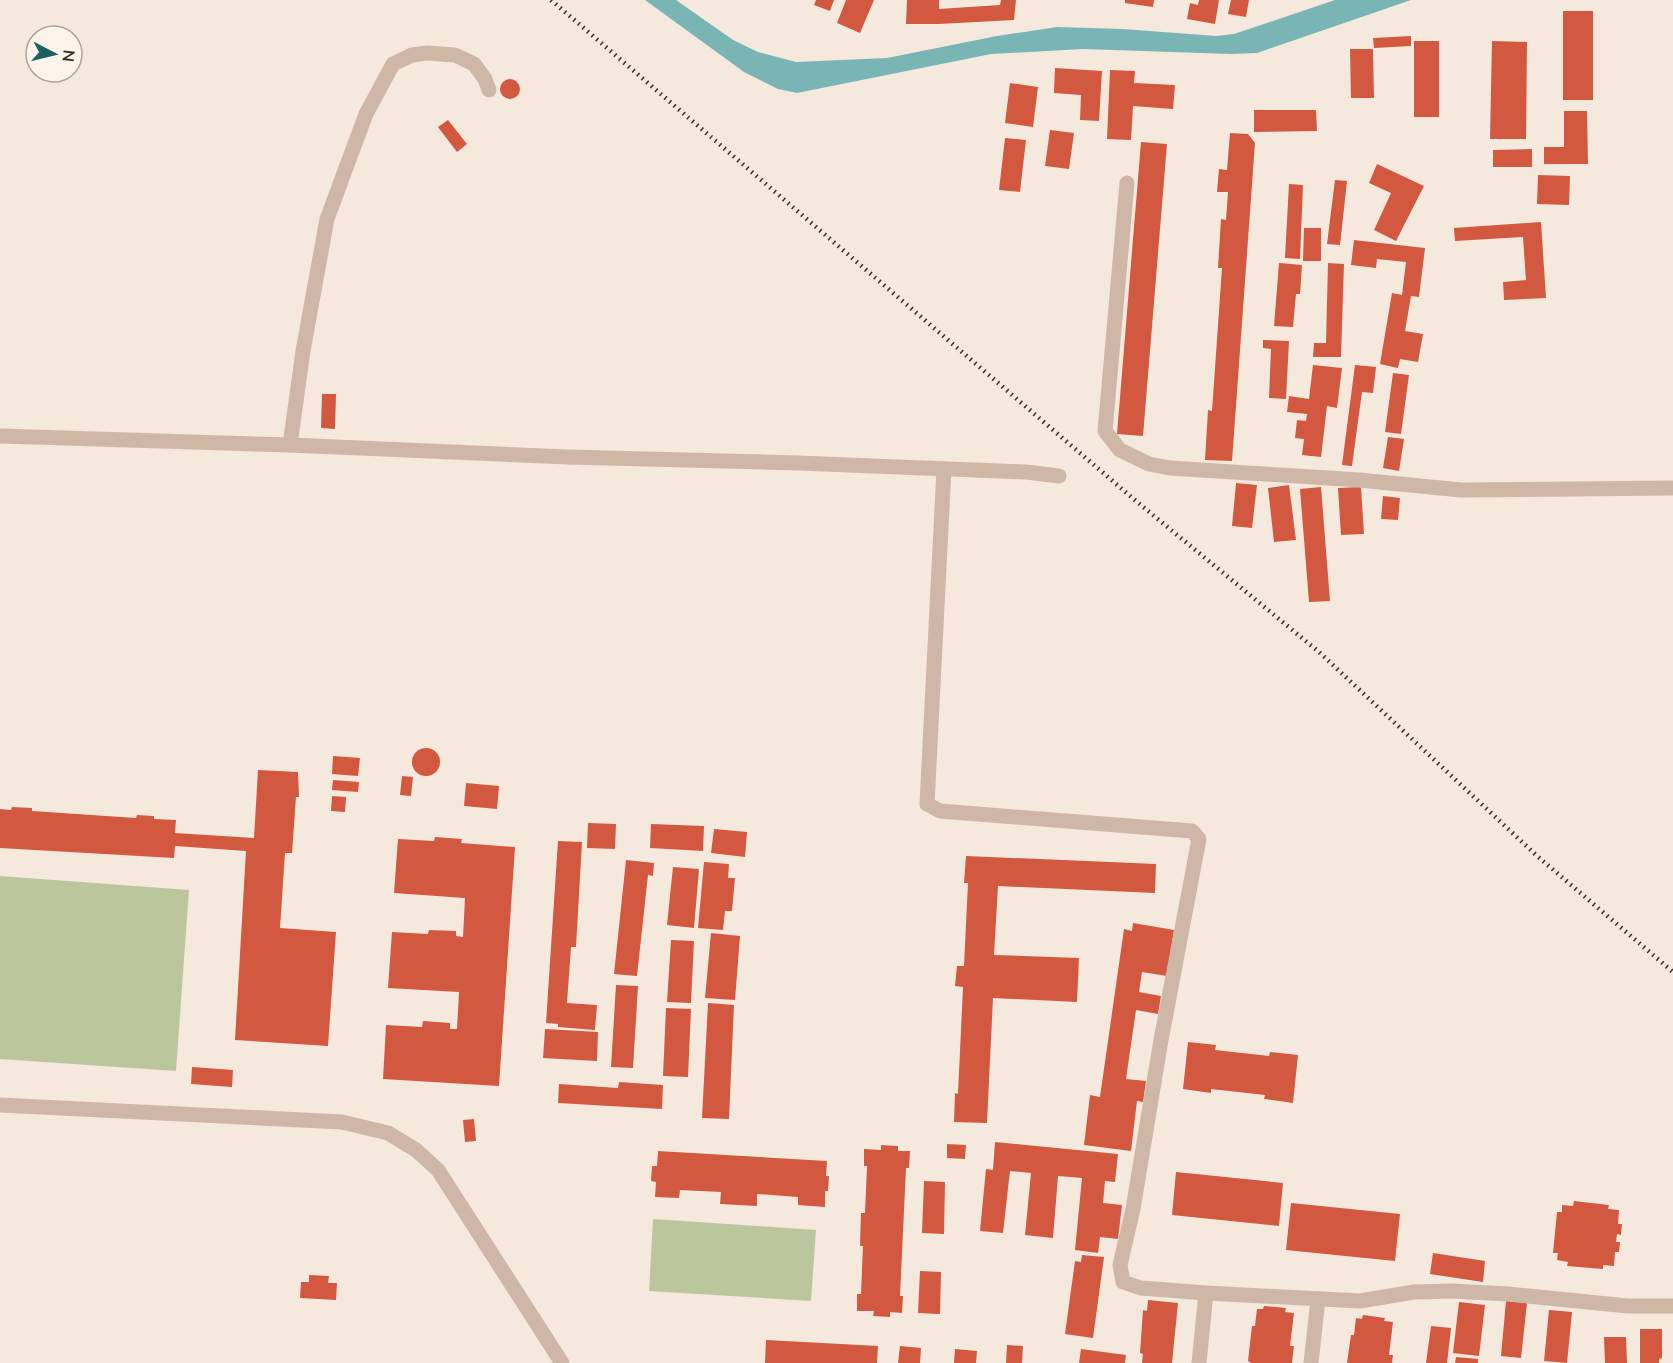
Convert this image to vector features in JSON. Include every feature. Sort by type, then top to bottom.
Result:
[{"type":"street","points":[[290,445],[303,351],[327,219],[366,114],[393,64],[412,55],[426,53],[455,55],[474,64],[489,90]]},
{"type":"street","points":[[1127,183],[1105,431],[1120,450],[1149,464],[1170,468],[1359,480],[1461,490],[1673,488]]},
{"type":"street","points":[[0,436],[290,445],[477,454],[798,463],[1026,472],[1059,476]]},
{"type":"street","points":[[944,469],[927,804],[940,811],[1192,831],[1199,839],[1161,1040],[1133,1209],[1120,1265],[1123,1282],[1141,1288],[1360,1301],[1414,1292],[1452,1291],[1628,1306],[1673,1306]]},
{"type":"street","points":[[0,1105],[342,1122],[388,1133],[416,1150],[438,1170],[562,1363]]},
{"type":"street","points":[[1199,1363],[1206,1293]]},
{"type":"street","points":[[1311,1363],[1318,1299]]},
{"type":"green space","points":[[0,876],[189,890],[176,1071],[0,1059]]},
{"type":"green space","points":[[653,1219],[816,1230],[811,1301],[649,1291]]},
{"type":"water","points":[[645,0],[676,0],[733,40],[758,52],[796,62],[887,58],[997,36],[1057,27],[1216,36],[1234,34],[1335,0],[1411,0],[1257,53],[1083,49],[991,54],[797,93],[778,89],[744,72]]},
{"type":"building","points":[[816,0],[834,0],[830,11],[814,5]]},
{"type":"building","points":[[846,0],[874,0],[860,33],[837,23]]},
{"type":"building","points":[[907,0],[939,0],[939,9],[1000,5],[1001,0],[1016,0],[1014,20],[906,24]]},
{"type":"building","points":[[1125,0],[1154,0],[1153,7],[1125,3]]},
{"type":"building","points":[[1199,0],[1219,0],[1215,24],[1187,19],[1190,3],[1198,5]]},
{"type":"building","points":[[1231,0],[1249,0],[1246,17],[1228,14]]},
{"type":"building","points":[[1563,11],[1593,11],[1593,100],[1563,100]]},
{"type":"building","points":[[1411,36],[1411,46],[1374,48],[1373,38]]},
{"type":"building","points":[[1414,41],[1439,41],[1439,117],[1414,117]]},
{"type":"building","points":[[1492,41],[1527,42],[1526,139],[1490,139]]},
{"type":"building","points":[[1350,49],[1373,49],[1374,98],[1351,98]]},
{"type":"building","points":[[1055,68],[1102,71],[1099,121],[1080,120],[1081,95],[1054,93]]},
{"type":"building","points":[[1110,70],[1135,71],[1134,83],[1175,85],[1173,109],[1133,106],[1131,140],[1107,139]]},
{"type":"building","points":[[506,79],[514,79],[520,85],[520,93],[514,99],[506,99],[500,93],[500,85]]},
{"type":"building","points":[[1010,83],[1038,87],[1033,127],[1005,123]]},
{"type":"building","points":[[1254,110],[1316,110],[1317,131],[1254,132]]},
{"type":"building","points":[[1564,111],[1587,111],[1588,164],[1544,164],[1544,147],[1564,147]]},
{"type":"building","points":[[448,120],[467,144],[457,152],[438,127]]},
{"type":"building","points":[[1050,130],[1074,133],[1069,169],[1045,166]]},
{"type":"building","points":[[1230,133],[1248,134],[1255,143],[1232,461],[1205,460],[1208,410],[1212,411],[1222,268],[1218,268],[1221,219],[1226,220],[1228,192],[1217,192],[1219,169],[1227,170]]},
{"type":"building","points":[[1005,138],[1026,140],[1020,192],[999,190]]},
{"type":"building","points":[[1141,142],[1167,144],[1143,436],[1117,434]]},
{"type":"building","points":[[1532,149],[1532,167],[1493,167],[1493,150]]},
{"type":"building","points":[[1377,164],[1424,186],[1396,241],[1374,230],[1391,193],[1369,183]]},
{"type":"building","points":[[1538,175],[1570,176],[1569,205],[1537,204]]},
{"type":"building","points":[[1335,180],[1347,181],[1340,245],[1327,244]]},
{"type":"building","points":[[1289,184],[1303,185],[1300,259],[1285,258]]},
{"type":"building","points":[[1541,222],[1546,298],[1504,300],[1503,282],[1526,280],[1523,237],[1455,241],[1454,228]]},
{"type":"building","points":[[1304,228],[1321,228],[1321,261],[1303,261]]},
{"type":"building","points":[[1354,240],[1425,248],[1419,297],[1411,296],[1405,331],[1423,334],[1418,362],[1400,359],[1398,368],[1380,364],[1392,293],[1402,295],[1406,262],[1377,259],[1376,268],[1351,265]]},
{"type":"building","points":[[1279,263],[1302,265],[1300,294],[1296,294],[1293,327],[1274,326]]},
{"type":"building","points":[[1328,263],[1344,264],[1341,357],[1313,357],[1314,343],[1326,343]]},
{"type":"building","points":[[1263,340],[1289,341],[1286,399],[1269,398],[1271,349],[1263,348]]},
{"type":"building","points":[[1313,365],[1342,368],[1337,408],[1327,406],[1321,457],[1302,455],[1304,439],[1295,438],[1297,420],[1306,421],[1307,414],[1287,412],[1289,396],[1309,399]]},
{"type":"building","points":[[1355,365],[1376,367],[1373,393],[1362,392],[1352,466],[1342,465]]},
{"type":"building","points":[[1393,373],[1409,375],[1401,434],[1385,432]]},
{"type":"building","points":[[322,394],[336,394],[335,429],[321,428]]},
{"type":"building","points":[[1388,437],[1404,439],[1399,471],[1383,468]]},
{"type":"building","points":[[1236,483],[1257,485],[1252,528],[1232,526]]},
{"type":"building","points":[[1289,485],[1296,540],[1274,542],[1268,488]]},
{"type":"building","points":[[1321,487],[1330,601],[1309,602],[1300,489]]},
{"type":"building","points":[[1361,487],[1364,534],[1341,535],[1338,488]]},
{"type":"building","points":[[1383,496],[1400,498],[1398,520],[1381,519]]},
{"type":"building","points":[[426,748],[436,752],[440,762],[436,772],[426,776],[416,772],[412,762],[416,752]]},
{"type":"building","points":[[333,756],[360,758],[358,776],[332,774]]},
{"type":"building","points":[[258,770],[298,772],[299,797],[296,797],[292,853],[285,853],[280,928],[336,932],[328,1046],[235,1040],[246,851],[175,846],[174,858],[0,848],[0,809],[11,810],[12,807],[32,808],[32,811],[136,818],[137,815],[154,816],[154,819],[176,820],[175,833],[254,838]]},
{"type":"building","points":[[402,776],[413,777],[411,796],[400,795]]},
{"type":"building","points":[[333,780],[359,782],[358,792],[332,790]]},
{"type":"building","points":[[466,783],[499,786],[497,809],[464,806]]},
{"type":"building","points":[[332,796],[346,797],[345,812],[331,811]]},
{"type":"building","points":[[588,823],[616,824],[615,849],[587,848]]},
{"type":"building","points":[[651,824],[704,826],[703,851],[650,848]]},
{"type":"building","points":[[714,829],[747,832],[745,857],[711,853]]},
{"type":"building","points":[[435,837],[462,839],[461,843],[515,847],[499,1086],[383,1079],[386,1025],[422,1027],[423,1021],[450,1023],[450,1029],[457,1029],[459,992],[388,988],[392,932],[428,934],[429,930],[456,931],[456,936],[463,937],[465,898],[394,893],[398,839],[434,841]]},
{"type":"building","points":[[558,841],[582,842],[576,947],[571,947],[567,1003],[597,1005],[595,1030],[558,1027],[558,1024],[546,1023]]},
{"type":"building","points":[[966,856],[1156,864],[1155,893],[998,886],[994,955],[1079,958],[1077,1002],[993,998],[987,1123],[954,1122],[955,1093],[958,1094],[963,987],[955,986],[957,966],[964,966],[968,883],[964,883]]},
{"type":"building","points":[[626,860],[654,863],[653,876],[648,875],[637,976],[614,974]]},
{"type":"building","points":[[704,862],[729,864],[728,878],[735,878],[732,911],[725,911],[723,930],[698,928]]},
{"type":"building","points":[[673,867],[699,869],[694,928],[667,925]]},
{"type":"building","points":[[1133,923],[1174,930],[1167,976],[1142,972],[1139,992],[1161,996],[1158,1014],[1136,1010],[1126,1079],[1146,1081],[1143,1102],[1137,1101],[1131,1151],[1084,1145],[1090,1095],[1100,1097],[1124,929],[1132,931]]},
{"type":"building","points":[[711,933],[740,936],[735,1000],[705,998]]},
{"type":"building","points":[[671,940],[694,941],[691,1003],[667,1002]]},
{"type":"building","points":[[616,985],[638,986],[633,1068],[611,1067]]},
{"type":"building","points":[[708,1003],[734,1005],[729,1119],[702,1118]]},
{"type":"building","points":[[666,1008],[691,1009],[688,1077],[663,1076]]},
{"type":"building","points":[[545,1029],[598,1032],[597,1061],[543,1058]]},
{"type":"building","points":[[1188,1042],[1216,1045],[1215,1050],[1269,1056],[1270,1052],[1298,1055],[1293,1103],[1264,1099],[1265,1095],[1211,1089],[1211,1093],[1183,1089]]},
{"type":"building","points":[[192,1067],[233,1070],[232,1087],[191,1084]]},
{"type":"building","points":[[619,1082],[663,1085],[662,1109],[558,1103],[559,1084],[618,1088]]},
{"type":"building","points":[[474,1119],[476,1141],[465,1142],[463,1120]]},
{"type":"building","points":[[995,1142],[1118,1154],[1115,1182],[1105,1181],[1103,1203],[1122,1205],[1118,1239],[1100,1237],[1098,1253],[1075,1250],[1082,1178],[1058,1176],[1053,1238],[1025,1235],[1031,1173],[1010,1171],[1003,1233],[980,1231],[986,1169],[993,1170]]},
{"type":"building","points":[[947,1144],[966,1145],[965,1159],[947,1158]]},
{"type":"building","points":[[881,1145],[898,1146],[898,1151],[910,1151],[909,1168],[906,1168],[900,1296],[903,1296],[902,1313],[890,1312],[890,1317],[873,1316],[874,1311],[857,1311],[857,1294],[861,1294],[863,1246],[860,1246],[861,1213],[865,1213],[867,1166],[864,1166],[864,1149],[881,1150]]},
{"type":"building","points":[[658,1151],[827,1161],[826,1176],[829,1176],[828,1191],[825,1191],[825,1207],[798,1205],[798,1197],[757,1194],[757,1206],[720,1204],[721,1192],[680,1190],[679,1198],[655,1197],[656,1182],[651,1181],[652,1166],[657,1166]]},
{"type":"building","points":[[1176,1172],[1283,1183],[1279,1226],[1172,1215]]},
{"type":"building","points":[[924,1181],[945,1182],[944,1234],[922,1233]]},
{"type":"building","points":[[1574,1201],[1609,1205],[1608,1209],[1619,1210],[1618,1224],[1622,1224],[1621,1235],[1617,1234],[1616,1242],[1620,1242],[1619,1252],[1615,1252],[1614,1266],[1603,1265],[1603,1269],[1567,1266],[1568,1262],[1557,1260],[1558,1253],[1553,1253],[1557,1212],[1562,1212],[1562,1205],[1573,1206]]},
{"type":"building","points":[[1291,1203],[1400,1214],[1395,1261],[1286,1250]]},
{"type":"building","points":[[1433,1253],[1485,1261],[1483,1282],[1430,1274]]},
{"type":"building","points":[[1082,1255],[1104,1257],[1093,1338],[1065,1334],[1075,1261],[1081,1262]]},
{"type":"building","points":[[920,1271],[941,1272],[940,1314],[918,1313]]},
{"type":"building","points":[[309,1275],[329,1276],[328,1283],[337,1283],[336,1300],[300,1298],[301,1282],[309,1282]]},
{"type":"building","points":[[1148,1300],[1178,1303],[1172,1363],[1142,1363],[1143,1354],[1140,1353],[1143,1310],[1147,1311]]},
{"type":"building","points":[[1506,1301],[1527,1303],[1521,1358],[1501,1356]]},
{"type":"building","points":[[1459,1302],[1485,1305],[1479,1356],[1453,1353]]},
{"type":"building","points":[[1264,1306],[1286,1308],[1285,1312],[1294,1313],[1290,1346],[1294,1346],[1292,1363],[1251,1363],[1248,1361],[1252,1326],[1255,1326],[1257,1309],[1263,1309]]},
{"type":"building","points":[[1549,1310],[1572,1312],[1567,1363],[1544,1361]]},
{"type":"building","points":[[1363,1315],[1385,1318],[1384,1321],[1393,1322],[1389,1355],[1393,1355],[1392,1363],[1347,1363],[1356,1318],[1362,1319]]},
{"type":"building","points":[[1431,1326],[1451,1328],[1447,1363],[1426,1363]]},
{"type":"building","points":[[1640,1329],[1662,1329],[1662,1358],[1659,1359],[1659,1363],[1640,1363]]},
{"type":"building","points":[[1604,1337],[1626,1337],[1627,1363],[1605,1363]]},
{"type":"building","points":[[766,1340],[878,1346],[877,1363],[765,1363]]},
{"type":"building","points":[[1007,1345],[1023,1346],[1022,1363],[1006,1363]]},
{"type":"building","points":[[900,1346],[921,1348],[920,1363],[898,1363]]},
{"type":"building","points":[[955,1349],[977,1351],[976,1363],[954,1363]]},
{"type":"building","points":[[1081,1349],[1126,1355],[1125,1363],[1079,1363]]},
{"type":"building","points":[[1456,1357],[1478,1359],[1478,1363],[1455,1363]]},
{"type":"railway","points":[[551,0],[1136,501],[1319,652],[1536,855],[1673,972]]}]
